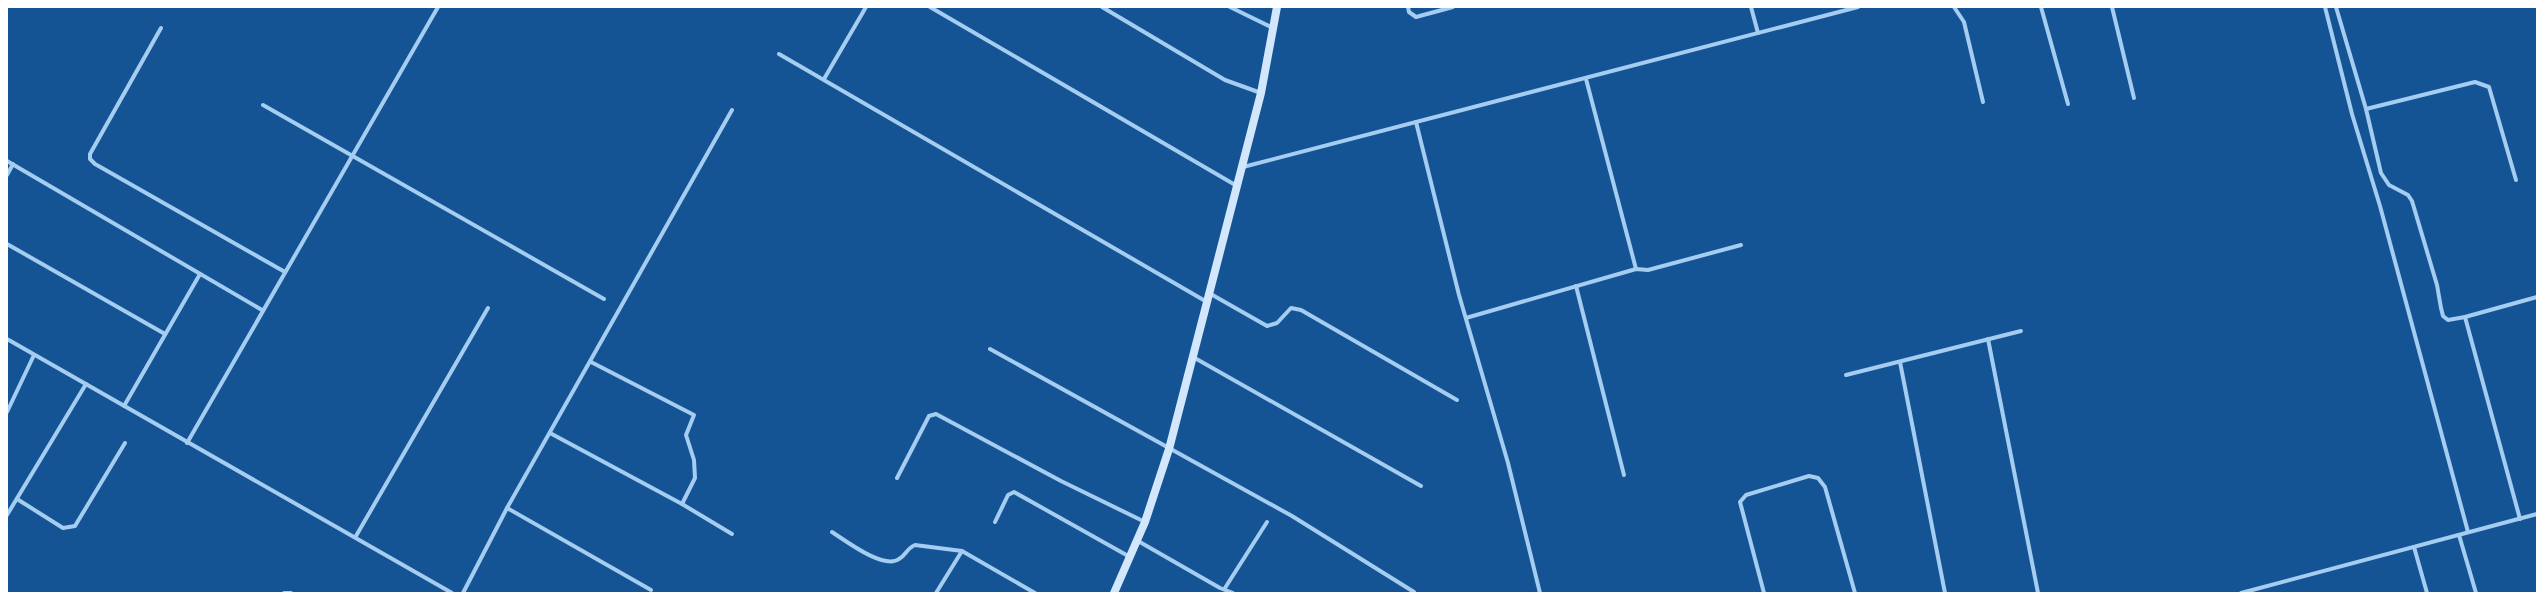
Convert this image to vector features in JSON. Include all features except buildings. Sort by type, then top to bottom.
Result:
[{"type":"main road","points":[[1114,593],[1145,522],[1169,449],[1261,93],[1277,7]]},
{"type":"street","points":[[187,443],[262,310],[438,7]]},
{"type":"street","points":[[824,80],[866,7]]},
{"type":"street","points":[[930,7],[1237,186]]},
{"type":"street","points":[[1102,7],[1225,80],[1261,93]]},
{"type":"street","points":[[1230,7],[1274,28]]},
{"type":"street","points":[[1408,7],[1409,12],[1416,17],[1453,7]]},
{"type":"street","points":[[1751,7],[1758,33]]},
{"type":"street","points":[[1242,167],[1586,79],[1858,7]]},
{"type":"street","points":[[1954,7],[1964,22],[1983,102]]},
{"type":"street","points":[[2041,7],[2068,104]]},
{"type":"street","points":[[2112,7],[2134,98]]},
{"type":"street","points":[[2325,7],[2352,114],[2380,206],[2468,532]]},
{"type":"street","points":[[2336,7],[2366,109],[2381,173],[2389,185],[2408,195],[2412,201],[2437,284],[2444,316],[2448,320],[2465,317],[2537,297]]},
{"type":"street","points":[[160,28],[90,154],[90,159],[95,164],[285,272]]},
{"type":"street","points":[[779,54],[1208,298],[1267,326],[1277,324],[1291,308],[1301,310],[1457,400]]},
{"type":"street","points":[[1586,79],[1636,269]]},
{"type":"street","points":[[2366,109],[2475,82],[2485,84],[2489,87],[2516,180]]},
{"type":"street","points":[[263,105],[604,299]]},
{"type":"street","points":[[463,593],[507,508],[591,362],[732,110]]},
{"type":"street","points":[[1416,122],[1466,318],[1508,463],[1540,593]]},
{"type":"street","points":[[7,160],[262,310]]},
{"type":"street","points":[[7,175],[13,164]]},
{"type":"street","points":[[7,244],[165,334]]},
{"type":"street","points":[[1466,318],[1636,269],[1648,270],[1742,245]]},
{"type":"street","points":[[124,406],[200,274]]},
{"type":"street","points":[[1576,286],[1624,475]]},
{"type":"street","points":[[356,536],[488,308]]},
{"type":"street","points":[[2465,317],[2520,519]]},
{"type":"street","points":[[1846,376],[2021,330]]},
{"type":"street","points":[[7,339],[187,443],[356,536],[452,593]]},
{"type":"street","points":[[1988,339],[2038,593]]},
{"type":"street","points":[[990,349],[1292,516],[1414,592]]},
{"type":"street","points":[[7,412],[34,355]]},
{"type":"street","points":[[1193,357],[1421,486]]},
{"type":"street","points":[[591,362],[694,415],[686,435],[694,460],[695,478],[682,504]]},
{"type":"street","points":[[1900,362],[1945,593]]},
{"type":"street","points":[[7,515],[86,384]]},
{"type":"street","points":[[897,478],[929,416],[936,414],[1061,481],[1145,522]]},
{"type":"street","points":[[550,433],[682,504],[732,534]]},
{"type":"street","points":[[17,499],[63,528],[75,526],[125,443]]},
{"type":"street","points":[[1764,593],[1740,502],[1746,495],[1809,476],[1818,478],[1825,487],[1855,593]]},
{"type":"street","points":[[995,522],[1008,495],[1014,492],[1130,557]]},
{"type":"street","points":[[507,508],[651,590]]},
{"type":"street","points":[[2241,593],[2537,514]]},
{"type":"street","points":[[1225,588],[1267,522]]},
{"type":"street","points":[[832,532],[864,553],[890,562],[899,559],[908,548],[915,545],[962,551],[1035,593]]},
{"type":"street","points":[[2460,535],[2476,593]]},
{"type":"street","points":[[1138,540],[1220,588],[1225,588],[1233,593]]},
{"type":"street","points":[[2414,547],[2427,593]]},
{"type":"street","points":[[936,593],[962,551]]},
{"type":"street","points":[[284,593],[291,593]]}]
